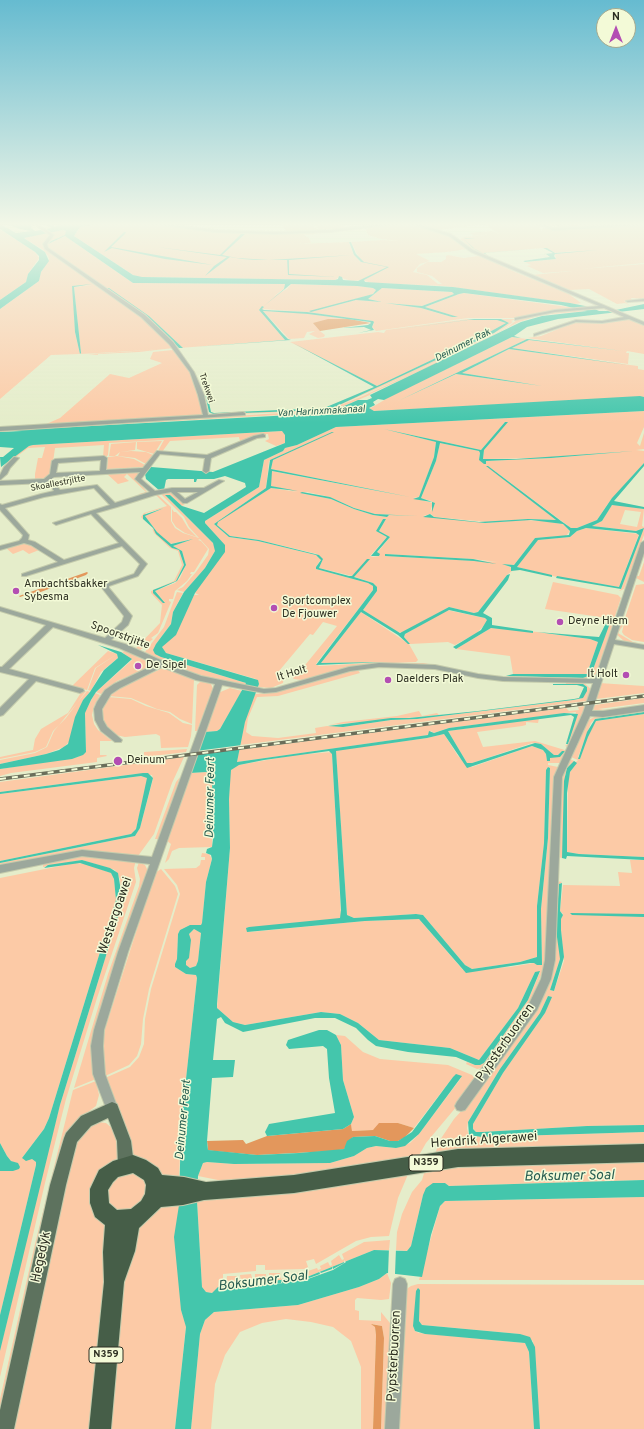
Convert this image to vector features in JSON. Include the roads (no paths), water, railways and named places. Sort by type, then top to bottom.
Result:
[{"type":"highway","name":"Hendrik Algerawei","points":[[152,1202],[172,1191],[206,1191],[294,1184],[458,1158],[644,1153]]},
{"type":"highway","name":"N359","points":[[126,1165],[140,1166],[146,1169],[154,1180]]},
{"type":"highway","points":[[126,1165],[112,1170],[106,1176],[99,1189],[98,1196],[102,1210],[113,1218],[120,1220],[135,1218]]},
{"type":"highway","points":[[152,1202],[155,1191],[154,1180]]},
{"type":"highway","name":"Hendrik Algerawei","points":[[154,1180],[172,1191]]},
{"type":"highway","name":"N359","points":[[114,1282],[124,1251],[130,1224],[135,1218],[142,1214],[152,1202]]},
{"type":"highway","name":"N359","points":[[100,1429],[114,1282],[113,1252],[115,1224],[113,1218]]},
{"type":"main road","name":"Westergoawei","points":[[112,1108],[124,1141],[126,1165]]},
{"type":"main road","name":"Hegedyk","points":[[5,1429],[58,1185],[70,1138],[86,1121],[112,1108]]},
{"type":"street","name":"Trekwei","points":[[0,429],[206,416],[201,395],[192,372],[171,343],[143,316],[105,290]]},
{"type":"street","points":[[563,290],[644,324]]},
{"type":"street","points":[[628,301],[644,300]]},
{"type":"street","points":[[516,319],[555,311],[606,307]]},
{"type":"street","points":[[536,335],[576,320],[605,321],[629,318]]},
{"type":"street","points":[[206,416],[243,414]]},
{"type":"street","points":[[154,493],[138,480],[159,452],[208,457],[256,437],[263,436]]},
{"type":"street","points":[[206,471],[208,457]]},
{"type":"street","points":[[0,478],[5,473],[3,468],[16,458]]},
{"type":"street","points":[[53,475],[55,461],[104,458],[103,472]]},
{"type":"street","points":[[45,481],[53,475],[145,470]]},
{"type":"street","points":[[0,483],[45,481],[52,484],[58,492]]},
{"type":"street","points":[[172,490],[185,502],[221,481]]},
{"type":"street","name":"Skoallestrjitte","points":[[1,507],[58,492],[95,486],[115,506]]},
{"type":"street","points":[[56,523],[154,493],[172,490],[205,490]]},
{"type":"street","points":[[1,507],[26,534],[23,541]]},
{"type":"street","points":[[92,512],[144,564],[136,575],[107,585],[105,588],[128,616],[125,623],[106,641]]},
{"type":"street","points":[[0,517],[8,514]]},
{"type":"street","points":[[0,548],[23,541],[33,543],[63,562]]},
{"type":"street","points":[[24,575],[124,543]]},
{"type":"street","points":[[644,543],[596,681],[587,713],[603,714],[644,708]]},
{"type":"street","name":"Spoorstrjitte","points":[[0,609],[106,641],[162,664]]},
{"type":"street","points":[[2,670],[50,625]]},
{"type":"street","points":[[611,641],[644,647]]},
{"type":"street","points":[[118,740],[104,729],[99,720],[98,709],[101,702],[108,692],[117,686],[162,664]]},
{"type":"street","name":"It Holt","points":[[162,664],[219,683],[260,691],[276,690],[349,669],[379,666],[435,667],[503,679],[596,681]]},
{"type":"street","points":[[2,670],[80,691]]},
{"type":"street","points":[[0,713],[34,679]]},
{"type":"street","name":"Westergoawei","points":[[112,1108],[99,1074],[98,1039],[124,952],[219,683]]},
{"type":"street","name":"Pypsterbuorren","points":[[461,1106],[530,1012],[546,979],[550,960],[558,778],[587,713]]},
{"type":"street","points":[[0,869],[82,853],[156,861]]},
{"type":"street","name":"Pypsterbuorren","points":[[392,1429],[400,1284]]},
{"type":"water","points":[[15,290],[27,290],[0,309],[0,300]]},
{"type":"water","points":[[72,290],[74,290],[80,354],[75,332]]},
{"type":"water","points":[[109,290],[149,316],[183,348],[179,348],[153,322]]},
{"type":"water","points":[[376,290],[380,290],[368,299],[382,302],[356,300],[311,312],[309,311],[373,294]]},
{"type":"water","points":[[412,290],[473,290],[570,303],[590,307],[599,311],[611,311],[644,304],[644,309],[558,319],[527,327],[514,336],[521,338],[512,337],[384,400],[378,399],[373,402],[375,405],[369,408],[374,411],[640,396],[644,397],[644,411],[336,427],[297,445],[285,448],[283,451],[264,460],[259,487],[205,521],[205,523],[225,545],[225,552],[195,593],[176,635],[162,647],[166,653],[258,680],[259,684],[245,722],[237,762],[428,735],[429,731],[434,733],[449,728],[564,713],[578,714],[568,744],[566,744],[574,717],[571,715],[448,731],[467,763],[472,763],[535,743],[541,744],[554,755],[558,755],[562,751],[565,751],[560,757],[550,758],[550,761],[547,761],[546,754],[543,750],[532,746],[467,768],[444,734],[427,738],[336,751],[347,915],[354,918],[416,914],[423,915],[465,965],[472,969],[520,962],[537,957],[537,906],[544,843],[546,770],[548,767],[550,768],[548,838],[541,909],[542,965],[530,963],[466,973],[419,919],[365,921],[247,932],[246,928],[249,927],[340,918],[341,910],[332,754],[329,751],[264,760],[239,765],[231,770],[229,799],[230,848],[217,1008],[233,1022],[245,1025],[321,1012],[340,1014],[358,1023],[379,1040],[450,1048],[479,1060],[518,1008],[535,972],[540,971],[528,1000],[484,1063],[480,1065],[475,1065],[456,1057],[408,1052],[376,1046],[356,1028],[335,1018],[315,1018],[243,1032],[225,1023],[221,1017],[217,1019],[213,1060],[235,1060],[233,1077],[212,1078],[207,1141],[208,1150],[257,1155],[344,1149],[347,1141],[353,1137],[375,1136],[390,1141],[398,1141],[412,1132],[453,1077],[456,1074],[462,1076],[419,1134],[405,1146],[396,1148],[376,1146],[367,1148],[354,1156],[330,1163],[203,1163],[198,1176],[197,1201],[202,1287],[206,1292],[212,1293],[218,1287],[307,1277],[374,1250],[407,1251],[411,1246],[423,1195],[426,1188],[433,1183],[445,1183],[449,1186],[644,1180],[644,1197],[445,1201],[440,1206],[431,1235],[422,1277],[387,1273],[379,1279],[359,1287],[298,1305],[214,1312],[205,1320],[200,1334],[191,1429],[175,1429],[186,1327],[181,1310],[174,1237],[179,1205],[181,1125],[197,978],[196,975],[186,974],[175,967],[175,964],[177,959],[178,934],[180,930],[190,925],[201,925],[202,923],[206,882],[212,859],[211,855],[206,853],[207,849],[212,847],[213,839],[211,773],[190,773],[205,732],[217,731],[220,729],[246,683],[161,657],[155,654],[153,650],[171,624],[173,612],[184,592],[205,568],[215,551],[213,543],[165,495],[170,495],[182,506],[204,513],[246,487],[245,483],[225,476],[214,479],[197,479],[196,482],[194,482],[194,479],[168,479],[166,480],[164,490],[160,491],[146,479],[145,474],[151,467],[213,472],[285,443],[285,435],[282,431],[33,445],[29,446],[1,467],[0,457],[3,457],[14,448],[0,447],[0,432],[22,431],[0,431],[328,413],[358,400],[367,400],[372,398],[370,395],[521,322],[542,316],[587,311],[561,305],[464,293],[425,307],[458,317],[452,317],[421,308],[385,303],[422,306],[454,294],[452,292]],"holes":[[[194,929],[201,933],[198,961],[196,966],[190,968],[186,965],[186,961],[189,958],[191,940],[189,934]]]},
{"type":"water","points":[[262,306],[264,307],[262,309],[264,310],[307,312],[373,321],[372,327],[374,330],[358,333],[371,330],[364,327],[342,328],[368,325],[371,323],[370,322],[308,314],[263,311],[282,333],[291,340],[194,347],[285,340],[259,310]]},
{"type":"water","name":"Deinumer Rak","points":[[474,319],[501,319],[509,323],[494,333],[329,409],[213,414],[209,412],[205,394],[207,393],[211,412],[214,413],[324,408],[374,387],[293,343],[377,386],[506,323],[497,320],[468,320],[386,331]]},
{"type":"water","points":[[527,339],[623,351],[529,340],[512,348],[628,365],[509,349],[462,373],[542,386],[456,374],[398,401]]},
{"type":"water","points":[[505,422],[508,422],[484,450],[483,459],[516,459],[634,451],[551,458],[486,461],[486,464],[484,464],[479,460],[479,451],[440,443],[436,461],[421,498],[435,503],[432,512],[432,502],[413,499],[419,497],[434,457],[436,442],[384,429],[481,450]]},
{"type":"water","points":[[334,432],[273,460],[271,469],[410,497],[272,471],[271,486],[298,491],[271,488],[218,522],[217,525],[230,536],[259,540],[319,555],[323,559],[319,568],[349,576],[352,576],[367,559],[370,559],[354,577],[373,583],[377,587],[377,591],[363,610],[400,633],[449,607],[474,613],[478,612],[507,575],[510,574],[508,580],[483,613],[492,618],[492,625],[533,631],[533,633],[491,628],[456,649],[453,647],[481,630],[487,620],[485,618],[449,610],[405,634],[404,637],[410,644],[408,644],[398,635],[361,612],[321,663],[385,662],[316,665],[373,590],[373,586],[368,583],[316,569],[321,560],[316,555],[258,541],[229,537],[214,524],[266,488],[270,460]]},
{"type":"water","points":[[644,463],[644,466],[614,501],[644,507],[644,509],[612,505],[602,521],[592,526],[636,531],[644,528],[621,589],[556,578],[557,576],[619,587],[639,535],[636,533],[586,528],[577,531],[570,537],[538,540],[517,567],[552,575],[552,577],[520,570],[511,571],[511,567],[502,564],[514,565],[535,538],[569,535],[570,531],[563,524],[531,520],[485,523],[423,517],[430,514],[434,517],[479,522],[528,519],[556,520],[486,466],[488,466],[571,528],[577,528],[597,520],[612,498]]},
{"type":"water","points":[[302,492],[330,497],[354,508],[375,514],[418,516],[389,515],[387,517],[373,515],[354,509],[331,499],[300,493]]},
{"type":"water","points":[[164,508],[145,516],[157,532],[171,544],[193,539],[173,546],[182,551],[186,565],[177,581],[155,591],[165,603],[163,603],[153,593],[153,590],[176,581],[184,565],[179,550],[172,548],[156,534],[153,528],[143,519],[143,515]]},
{"type":"water","points":[[383,519],[386,519],[379,531],[390,537],[377,552],[380,554],[379,556],[371,556],[387,537],[376,531]]},
{"type":"water","points":[[385,554],[473,559],[497,564],[474,561],[385,556]]},
{"type":"water","points":[[606,623],[610,623],[591,675],[583,678],[506,676],[513,674],[587,674],[598,642],[590,639],[537,632],[599,637]]},
{"type":"water","points":[[98,645],[121,652],[132,659],[96,692],[91,700],[85,713],[86,752],[83,755],[72,759],[0,769],[0,764],[46,754],[59,750],[68,744],[75,717],[83,700],[104,670],[118,658],[117,654]]},
{"type":"water","points":[[553,684],[583,684],[587,687],[587,691],[583,698],[573,700],[417,719],[391,720],[343,727],[328,726],[391,718],[409,718],[478,711],[574,699],[579,698],[584,687],[577,685]]},
{"type":"water","points":[[644,712],[644,714],[596,721],[580,759],[578,759],[587,732],[595,719]]},
{"type":"water","points":[[574,761],[577,763],[570,772],[567,793],[567,852],[579,854],[644,857],[644,860],[567,856],[566,859],[562,858],[564,781],[567,768]]},
{"type":"water","points":[[148,773],[153,778],[140,828],[135,836],[0,863],[0,861],[131,834],[136,829],[147,778],[141,776],[0,794],[0,792]]},
{"type":"water","points":[[82,860],[110,868],[118,873],[122,897],[121,907],[60,1105],[0,1351],[0,1315],[36,1165],[36,1162],[32,1159],[26,1161],[22,1158],[44,1129],[49,1118],[116,900],[114,879],[111,873],[80,863],[44,868],[48,865]]},
{"type":"water","points":[[562,883],[560,911],[563,915],[561,919],[561,930],[564,957],[554,991],[550,990],[560,959],[557,937],[557,913],[559,884]]},
{"type":"water","points":[[570,913],[644,914],[644,917],[572,915]]},
{"type":"water","points":[[548,996],[552,997],[545,1013],[503,1073],[473,1124],[473,1129],[476,1132],[482,1132],[587,1126],[644,1125],[644,1132],[482,1137],[469,1135],[468,1122],[500,1069],[540,1013]]},
{"type":"water","points":[[319,1030],[327,1030],[336,1035],[341,1045],[343,1080],[354,1117],[351,1124],[343,1129],[267,1136],[265,1132],[269,1124],[335,1113],[329,1078],[327,1049],[323,1046],[289,1049],[286,1045],[288,1040]]},
{"type":"water","points":[[0,1143],[11,1161],[18,1163],[20,1167],[19,1169],[13,1171],[0,1171]]},
{"type":"water","points":[[418,1288],[420,1290],[419,1321],[422,1325],[520,1334],[530,1337],[535,1347],[540,1429],[534,1429],[529,1352],[525,1343],[425,1334],[415,1331],[413,1326],[416,1291]]},
{"type":"railway","points":[[0,779],[644,696]]},
{"type":"place","name":"Ambachtsbakker Sybesma","points":[[16,591]]},
{"type":"place","name":"Sportcomplex De Fjouwer","points":[[274,608]]},
{"type":"place","name":"Deyne Hiem","points":[[560,622]]},
{"type":"place","name":"De Sipel","points":[[138,666]]},
{"type":"place","name":"It Holt","points":[[626,675]]},
{"type":"place","name":"Daelders Plak","points":[[388,680]]},
{"type":"place","name":"Deinum","points":[[118,761]]},
{"type":"water label","name":"Van Harinxmakanaal","points":[[321,412]]},
{"type":"water label","name":"Deinumer Feart","points":[[211,798]]},
{"type":"water label","name":"Deinumer Feart","points":[[184,1120]]},
{"type":"water label","name":"Boksumer Soal","points":[[569,1177]]},
{"type":"water label","name":"Boksumer Soal","points":[[263,1282]]}]
